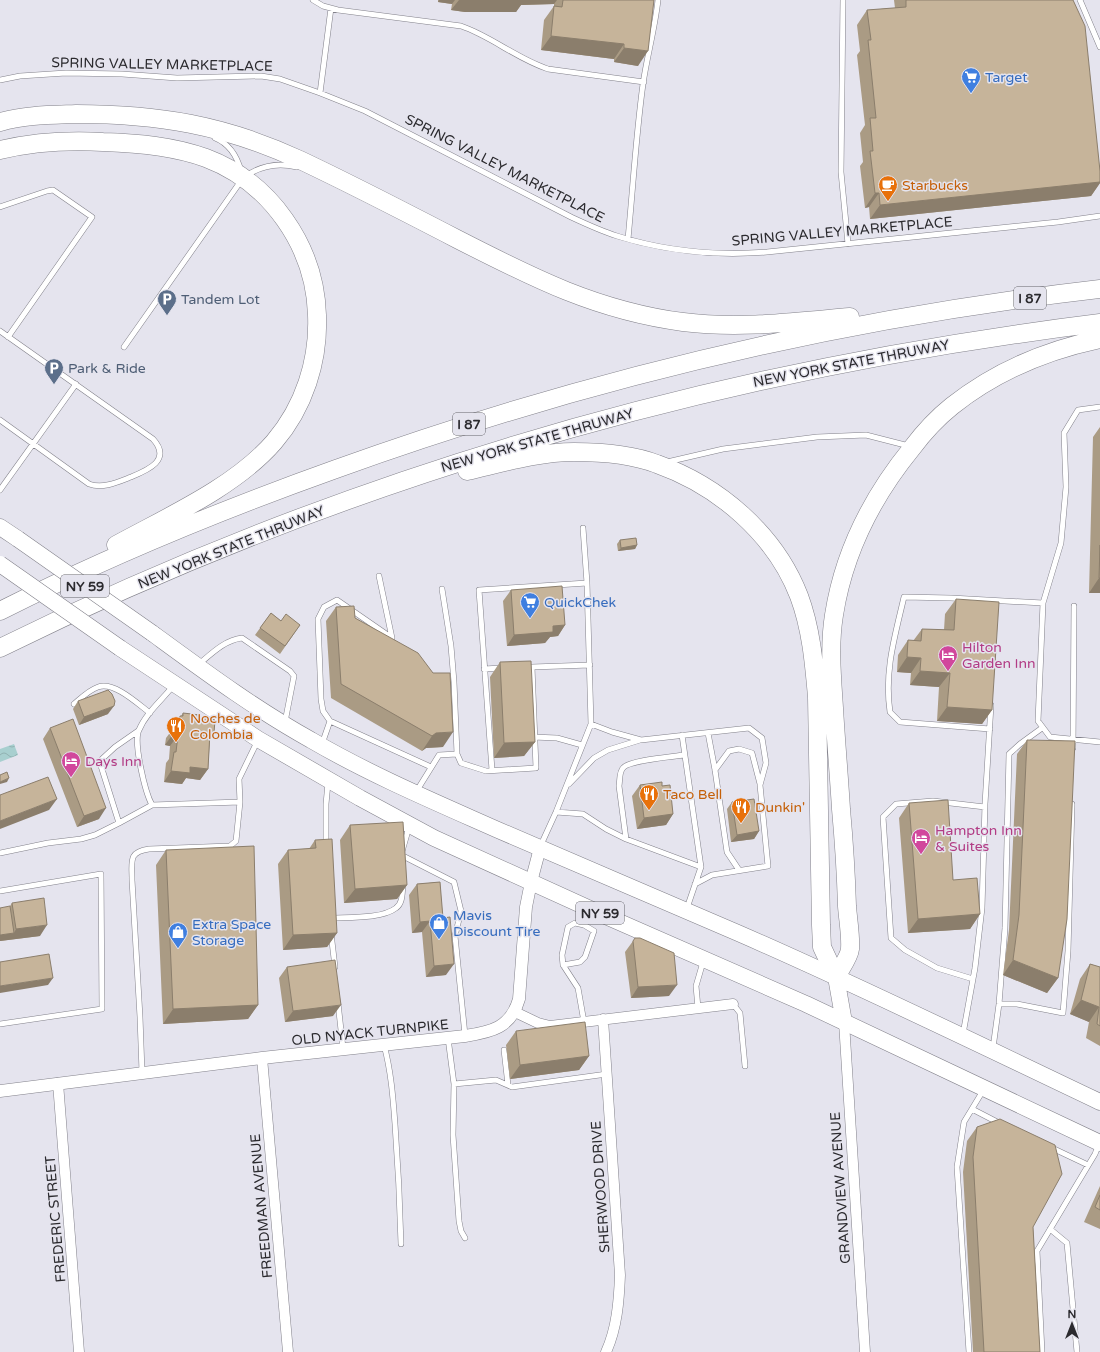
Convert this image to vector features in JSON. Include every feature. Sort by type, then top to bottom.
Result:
[{"type":"highway","points":[[0,122],[25,117],[72,114],[120,115],[152,117],[189,122],[225,132],[283,152],[559,289],[614,308],[663,319],[702,324],[751,325],[960,308]]},
{"type":"highway","points":[[0,150],[35,143],[66,141],[110,142],[174,149],[202,157],[224,166],[243,178],[263,194],[288,224],[303,251],[314,284],[317,309],[316,347],[307,384],[296,409],[282,430],[264,451],[243,470],[218,488],[0,610]]},
{"type":"highway","name":"I 87","points":[[0,610],[99,564],[224,511],[343,466],[455,428],[586,389],[717,356],[818,333],[960,308],[1100,289]]},
{"type":"highway","name":"NEW YORK STATE THRUWAY","points":[[0,648],[67,616],[185,564],[266,531],[459,462],[549,435],[740,385],[832,365],[916,350],[1100,323]]},
{"type":"highway","points":[[836,977],[850,951],[832,686],[832,640],[834,615],[844,570],[862,526],[884,485],[912,447],[925,431],[963,398],[1019,365],[1081,343],[1100,339]]},
{"type":"highway","points":[[369,493],[558,452],[588,452],[619,455],[658,464],[712,491],[731,505],[764,537],[790,576],[799,596],[810,638],[817,696],[822,947],[836,977]]},
{"type":"main road","name":"NY 59","points":[[0,526],[152,633],[196,666],[284,725],[321,746],[415,793],[836,977],[1100,1102]]},
{"type":"main road","name":"NY 59","points":[[0,564],[174,685],[258,739],[409,825],[470,855],[844,1022],[1100,1143]]},
{"type":"main road","points":[[836,977],[844,1022]]},
{"type":"street","points":[[540,848],[530,882],[526,907],[520,993],[515,1012],[544,1025],[555,1026],[733,1004]]},
{"type":"street","name":"OLD NYACK TURNPIKE","points":[[0,1091],[142,1072],[465,1036],[487,1032],[502,1026],[515,1012]]},
{"type":"street","name":"SHERWOOD DRIVE","points":[[603,1019],[620,1275],[619,1308],[606,1352]]},
{"type":"street","name":"GRANDVIEW AVENUE","points":[[844,1022],[865,1352]]},
{"type":"street","name":"FREEDMAN AVENUE","points":[[262,1058],[288,1352]]},
{"type":"street","name":"FREDERIC STREET","points":[[58,1083],[79,1352]]},
{"type":"lane","points":[[313,0],[331,8],[461,26],[534,64],[548,69],[644,82]]},
{"type":"lane","points":[[628,239],[644,82],[658,0]]},
{"type":"lane","points":[[843,0],[841,172],[848,244]]},
{"type":"lane","points":[[1080,0],[1100,47]]},
{"type":"lane","points":[[320,93],[331,8]]},
{"type":"lane","name":"SPRING VALLEY MARKETPLACE","points":[[0,80],[25,76],[66,73],[177,78],[260,76],[288,81],[387,122],[571,217],[601,230],[628,239],[681,250],[723,253],[752,253],[1058,222],[1100,216]]},
{"type":"lane","points":[[72,114],[157,125]]},
{"type":"lane","points":[[209,136],[222,141],[232,150],[239,162],[243,178]]},
{"type":"lane","points":[[124,347],[243,178],[260,168],[273,165],[288,165],[303,169]]},
{"type":"lane","points":[[318,175],[383,201]]},
{"type":"lane","points":[[0,207],[53,190],[92,217],[8,337]]},
{"type":"lane","points":[[0,332],[76,384],[152,439],[159,449],[160,454],[158,460],[150,468],[128,478],[104,486],[94,486],[89,484],[2,422],[0,429]]},
{"type":"lane","points":[[0,490],[76,384]]},
{"type":"lane","points":[[1100,407],[1078,410],[1064,433],[1066,488],[1061,543],[1043,603],[1038,721],[1050,737],[1100,742]]},
{"type":"lane","points":[[658,464],[723,449],[817,437],[866,435],[912,447]]},
{"type":"lane","points":[[540,848],[592,724],[584,528]]},
{"type":"lane","points":[[379,576],[392,638],[337,600],[324,607],[318,619],[321,699],[323,711],[330,721],[431,767]]},
{"type":"lane","points":[[492,770],[490,719],[484,669],[479,590],[587,582]]},
{"type":"lane","points":[[442,589],[454,674],[457,754],[461,763],[486,771],[536,768],[532,737],[530,693],[532,667]]},
{"type":"lane","points":[[990,729],[900,722],[890,712],[888,677],[892,646],[904,597],[1043,603]]},
{"type":"lane","points":[[997,600],[997,607]]},
{"type":"lane","points":[[1073,755],[1074,606]]},
{"type":"lane","points":[[196,666],[227,642],[234,639],[242,638],[260,650],[290,671],[294,676],[284,725]]},
{"type":"lane","points":[[524,667],[590,665]]},
{"type":"lane","points":[[484,669],[508,668]]},
{"type":"lane","points":[[119,823],[101,766],[102,759],[115,747],[138,731],[150,713],[174,685]]},
{"type":"lane","points":[[74,704],[88,692],[98,687],[110,687],[122,692],[150,713]]},
{"type":"lane","points":[[963,1037],[973,979],[982,908],[985,807],[992,698]]},
{"type":"lane","points":[[321,746],[330,721]]},
{"type":"lane","points":[[592,724],[612,732],[641,740]]},
{"type":"lane","points":[[566,786],[594,758],[608,750],[641,740],[749,728],[762,738],[766,764],[760,785]]},
{"type":"lane","points":[[992,1051],[999,1004],[1005,928],[1009,754],[1042,728]]},
{"type":"lane","points":[[138,731],[139,759],[147,795],[152,804]]},
{"type":"lane","points":[[708,733],[727,852],[739,870]]},
{"type":"lane","points":[[682,735],[701,867],[686,911]]},
{"type":"lane","points":[[532,737],[557,738],[582,745]]},
{"type":"lane","points":[[142,1072],[132,880],[132,863],[134,854],[139,850],[149,849],[230,846],[236,841],[240,802],[239,779],[258,739]]},
{"type":"lane","points":[[695,884],[712,875],[768,866],[760,785],[752,753],[739,749],[729,751],[715,770]]},
{"type":"lane","points":[[415,793],[439,756],[457,754]]},
{"type":"lane","points":[[626,839],[619,786],[623,768],[632,763],[684,756]]},
{"type":"lane","points":[[326,848],[326,804],[328,780]]},
{"type":"lane","points":[[0,853],[48,843],[81,839],[119,823],[152,804],[240,802]]},
{"type":"lane","points":[[973,979],[937,968],[905,950],[891,938],[883,818],[896,804],[933,802],[985,807]]},
{"type":"lane","points":[[999,1004],[1017,1004],[1063,1013],[1068,951],[1072,802]]},
{"type":"lane","points":[[556,812],[583,814],[606,829],[626,839],[701,867]]},
{"type":"lane","points":[[402,862],[401,855],[409,825]]},
{"type":"lane","points":[[401,855],[454,882],[461,911],[455,936],[465,1036]]},
{"type":"lane","points":[[0,891],[101,874],[102,1010],[0,1024]]},
{"type":"lane","points":[[330,918],[384,914],[396,908],[402,899],[403,881]]},
{"type":"lane","points":[[584,925],[591,909]]},
{"type":"lane","points":[[329,910],[335,971]]},
{"type":"lane","points":[[563,965],[580,962],[585,956],[594,931],[584,925],[575,923],[568,927],[562,955],[563,965],[578,988],[584,1022]]},
{"type":"lane","points":[[698,1008],[696,986],[704,959]]},
{"type":"lane","points":[[338,1000],[343,1049]]},
{"type":"lane","points":[[733,1004],[740,1013],[745,1066]]},
{"type":"lane","points":[[448,1038],[454,1084],[453,1135],[459,1221],[461,1231],[465,1238]]},
{"type":"lane","points":[[384,1045],[389,1063],[395,1121],[402,1244]]},
{"type":"lane","points":[[504,1050],[508,1085]]},
{"type":"lane","points":[[454,1084],[496,1080],[512,1087],[607,1074]]},
{"type":"lane","points":[[969,1352],[957,1167],[964,1122],[984,1088]]},
{"type":"lane","points":[[972,1109],[1006,1126]]},
{"type":"lane","points":[[1042,1352],[1037,1251],[1100,1143]]},
{"type":"lane","points":[[1047,1145],[1088,1164]]},
{"type":"lane","points":[[1050,1229],[1067,1243],[1077,1352]]},
{"type":"water","points":[[14,744],[18,755],[0,762],[0,749]]},
{"type":"building","points":[[563,0],[654,0],[648,51],[624,48],[624,44],[551,36],[554,6],[562,7]]},
{"type":"building","name":"Target","points":[[906,0],[1073,0],[1085,26],[1100,182],[880,205],[879,193],[875,193],[870,151],[873,151],[870,118],[876,118],[868,40],[871,40],[867,10],[906,7]]},
{"type":"building","points":[[636,538],[637,545],[621,548],[620,540]]},
{"type":"building","points":[[1100,545],[1100,578],[1099,578]]},
{"type":"building","name":"QuickChek","points":[[562,586],[565,625],[553,626],[553,632],[514,635],[511,590]]},
{"type":"building","points":[[956,599],[999,602],[992,710],[947,707],[950,673],[920,671],[921,658],[907,657],[908,640],[921,641],[922,629],[954,630]]},
{"type":"building","points":[[354,606],[355,618],[418,653],[433,673],[450,673],[453,732],[436,733],[432,736],[341,684],[336,607]]},
{"type":"building","points":[[271,613],[281,621],[286,614],[300,625],[285,646],[260,628]]},
{"type":"building","points":[[531,661],[535,742],[504,743],[500,662]]},
{"type":"building","points":[[108,690],[112,694],[115,701],[114,706],[84,717],[78,701]]},
{"type":"building","points":[[183,713],[200,715],[200,718],[215,720],[214,733],[210,732],[208,769],[190,767],[190,773],[171,771],[174,752],[176,752],[178,735],[173,734],[174,727],[179,728],[180,716],[183,716]]},
{"type":"building","points":[[73,719],[106,808],[84,816],[50,728]]},
{"type":"building","points":[[1027,740],[1075,741],[1067,919],[1058,978],[1013,960],[1019,915]]},
{"type":"building","points":[[7,772],[9,778],[0,782],[0,775]]},
{"type":"building","points":[[48,777],[57,799],[0,821],[0,795]]},
{"type":"building","points":[[662,782],[662,786],[670,785],[673,814],[644,818],[640,785]]},
{"type":"building","points":[[754,799],[759,831],[737,835],[732,802]]},
{"type":"building","name":"Hampton Inn & Suites","points":[[948,800],[953,880],[977,878],[980,914],[918,919],[909,803]]},
{"type":"building","points":[[403,822],[407,885],[355,889],[350,825]]},
{"type":"building","points":[[332,839],[337,933],[293,935],[288,850],[316,848],[315,840]]},
{"type":"building","points":[[254,846],[258,1005],[173,1009],[166,850]]},
{"type":"building","points":[[440,882],[443,918],[450,917],[454,964],[434,966],[430,921],[420,922],[417,884]]},
{"type":"building","points":[[44,898],[47,925],[16,929],[12,903]]},
{"type":"building","points":[[10,906],[14,933],[0,935],[0,908]]},
{"type":"building","points":[[635,938],[640,938],[674,953],[677,985],[638,987],[633,941]]},
{"type":"building","points":[[49,954],[53,978],[0,986],[0,962]]},
{"type":"building","points":[[335,960],[341,1005],[293,1011],[287,967]]},
{"type":"building","points":[[1090,964],[1100,967],[1100,1026],[1097,1024],[1099,1007],[1081,1000]]},
{"type":"building","points":[[585,1022],[589,1056],[520,1065],[516,1031]]},
{"type":"building","points":[[1000,1119],[1055,1145],[1062,1174],[1033,1227],[1040,1352],[984,1352],[973,1157],[977,1127]]},
{"type":"building","points":[[1100,1195],[1100,1210],[1095,1207]]},
{"type":"place","name":"Target","points":[[971,94]]},
{"type":"place","name":"Starbucks","points":[[888,202]]},
{"type":"place","name":"Tandem Lot","points":[[167,316]]},
{"type":"place","name":"Park & Ride","points":[[54,385]]},
{"type":"place","name":"QuickChek","points":[[530,619]]},
{"type":"place","name":"Hilton Garden Inn","points":[[948,672]]},
{"type":"place","name":"Noches de Colombia","points":[[176,743]]},
{"type":"place","name":"Days Inn","points":[[71,778]]},
{"type":"place","name":"Taco Bell","points":[[649,811]]},
{"type":"place","name":"Dunkin'","points":[[741,824]]},
{"type":"place","name":"Hampton Inn & Suites","points":[[921,855]]},
{"type":"place","name":"Mavis Discount Tire","points":[[439,940]]},
{"type":"place","name":"Extra Space Storage","points":[[178,949]]}]
